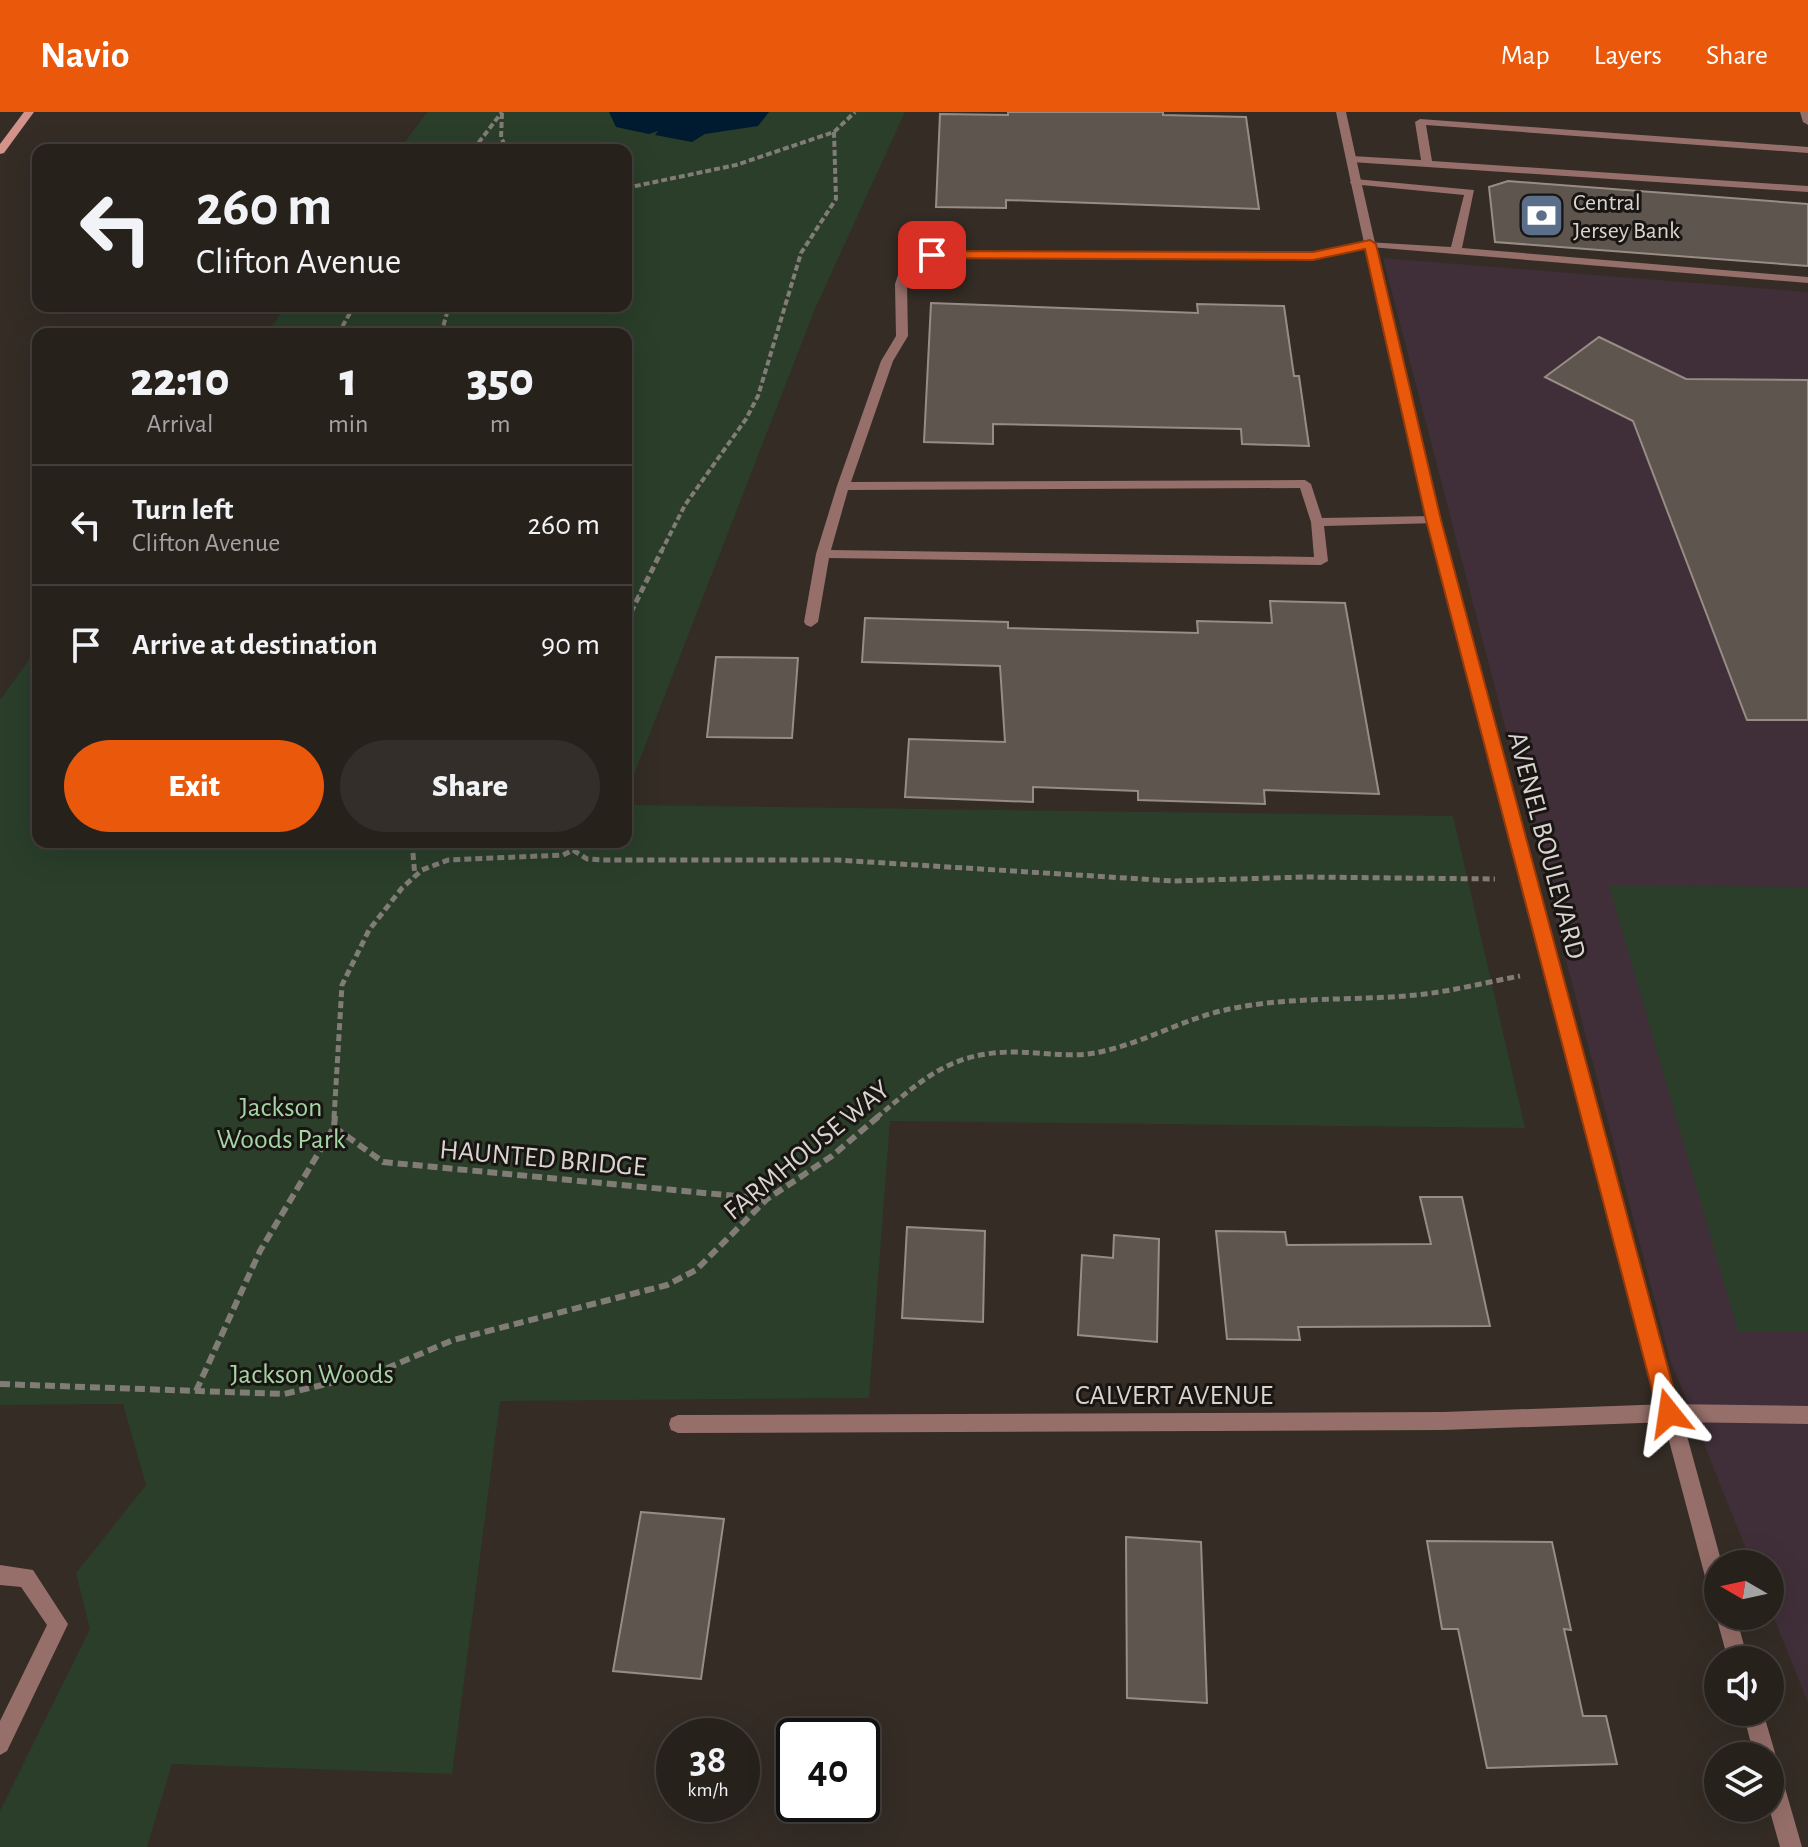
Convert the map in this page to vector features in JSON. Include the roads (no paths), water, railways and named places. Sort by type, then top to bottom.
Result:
[{"type":"main road","points":[[0,151],[29,112]]},
{"type":"street","name":"AVENEL BOULEVARD","points":[[1341,112],[1433,520],[1707,1550]]},
{"type":"street","points":[[1805,112],[1808,122]]},
{"type":"street","points":[[1427,165],[1419,117],[1808,150]]},
{"type":"street","points":[[1351,159],[1808,189]]},
{"type":"street","points":[[1456,251],[1470,192],[1466,168]]},
{"type":"street","points":[[1355,182],[1470,192]]},
{"type":"street","points":[[811,622],[823,554],[843,486],[887,361],[902,336],[901,284],[905,272],[916,262],[932,255],[1313,256],[1370,244],[1808,280]]},
{"type":"street","points":[[823,554],[1321,561],[1317,522],[1305,484],[843,486]]},
{"type":"street","points":[[1317,522],[1433,520]]},
{"type":"street","name":"CALVERT AVENUE","points":[[678,1424],[1443,1421],[1669,1413],[1808,1415]]},
{"type":"street","points":[[0,1575],[26,1577],[58,1624],[0,1744]]},
{"type":"street","points":[[1784,1822],[1791,1847]]},
{"type":"water","points":[[609,112],[769,112],[758,126],[705,134],[692,142],[655,135],[658,131],[649,134],[616,127]]},
{"type":"place","name":"Central Jersey Bank","points":[[1542,216]]},
{"type":"park label","name":"Jackson Woods Park","points":[[281,1122]]},
{"type":"park label","name":"Jackson Woods","points":[[312,1373]]}]
